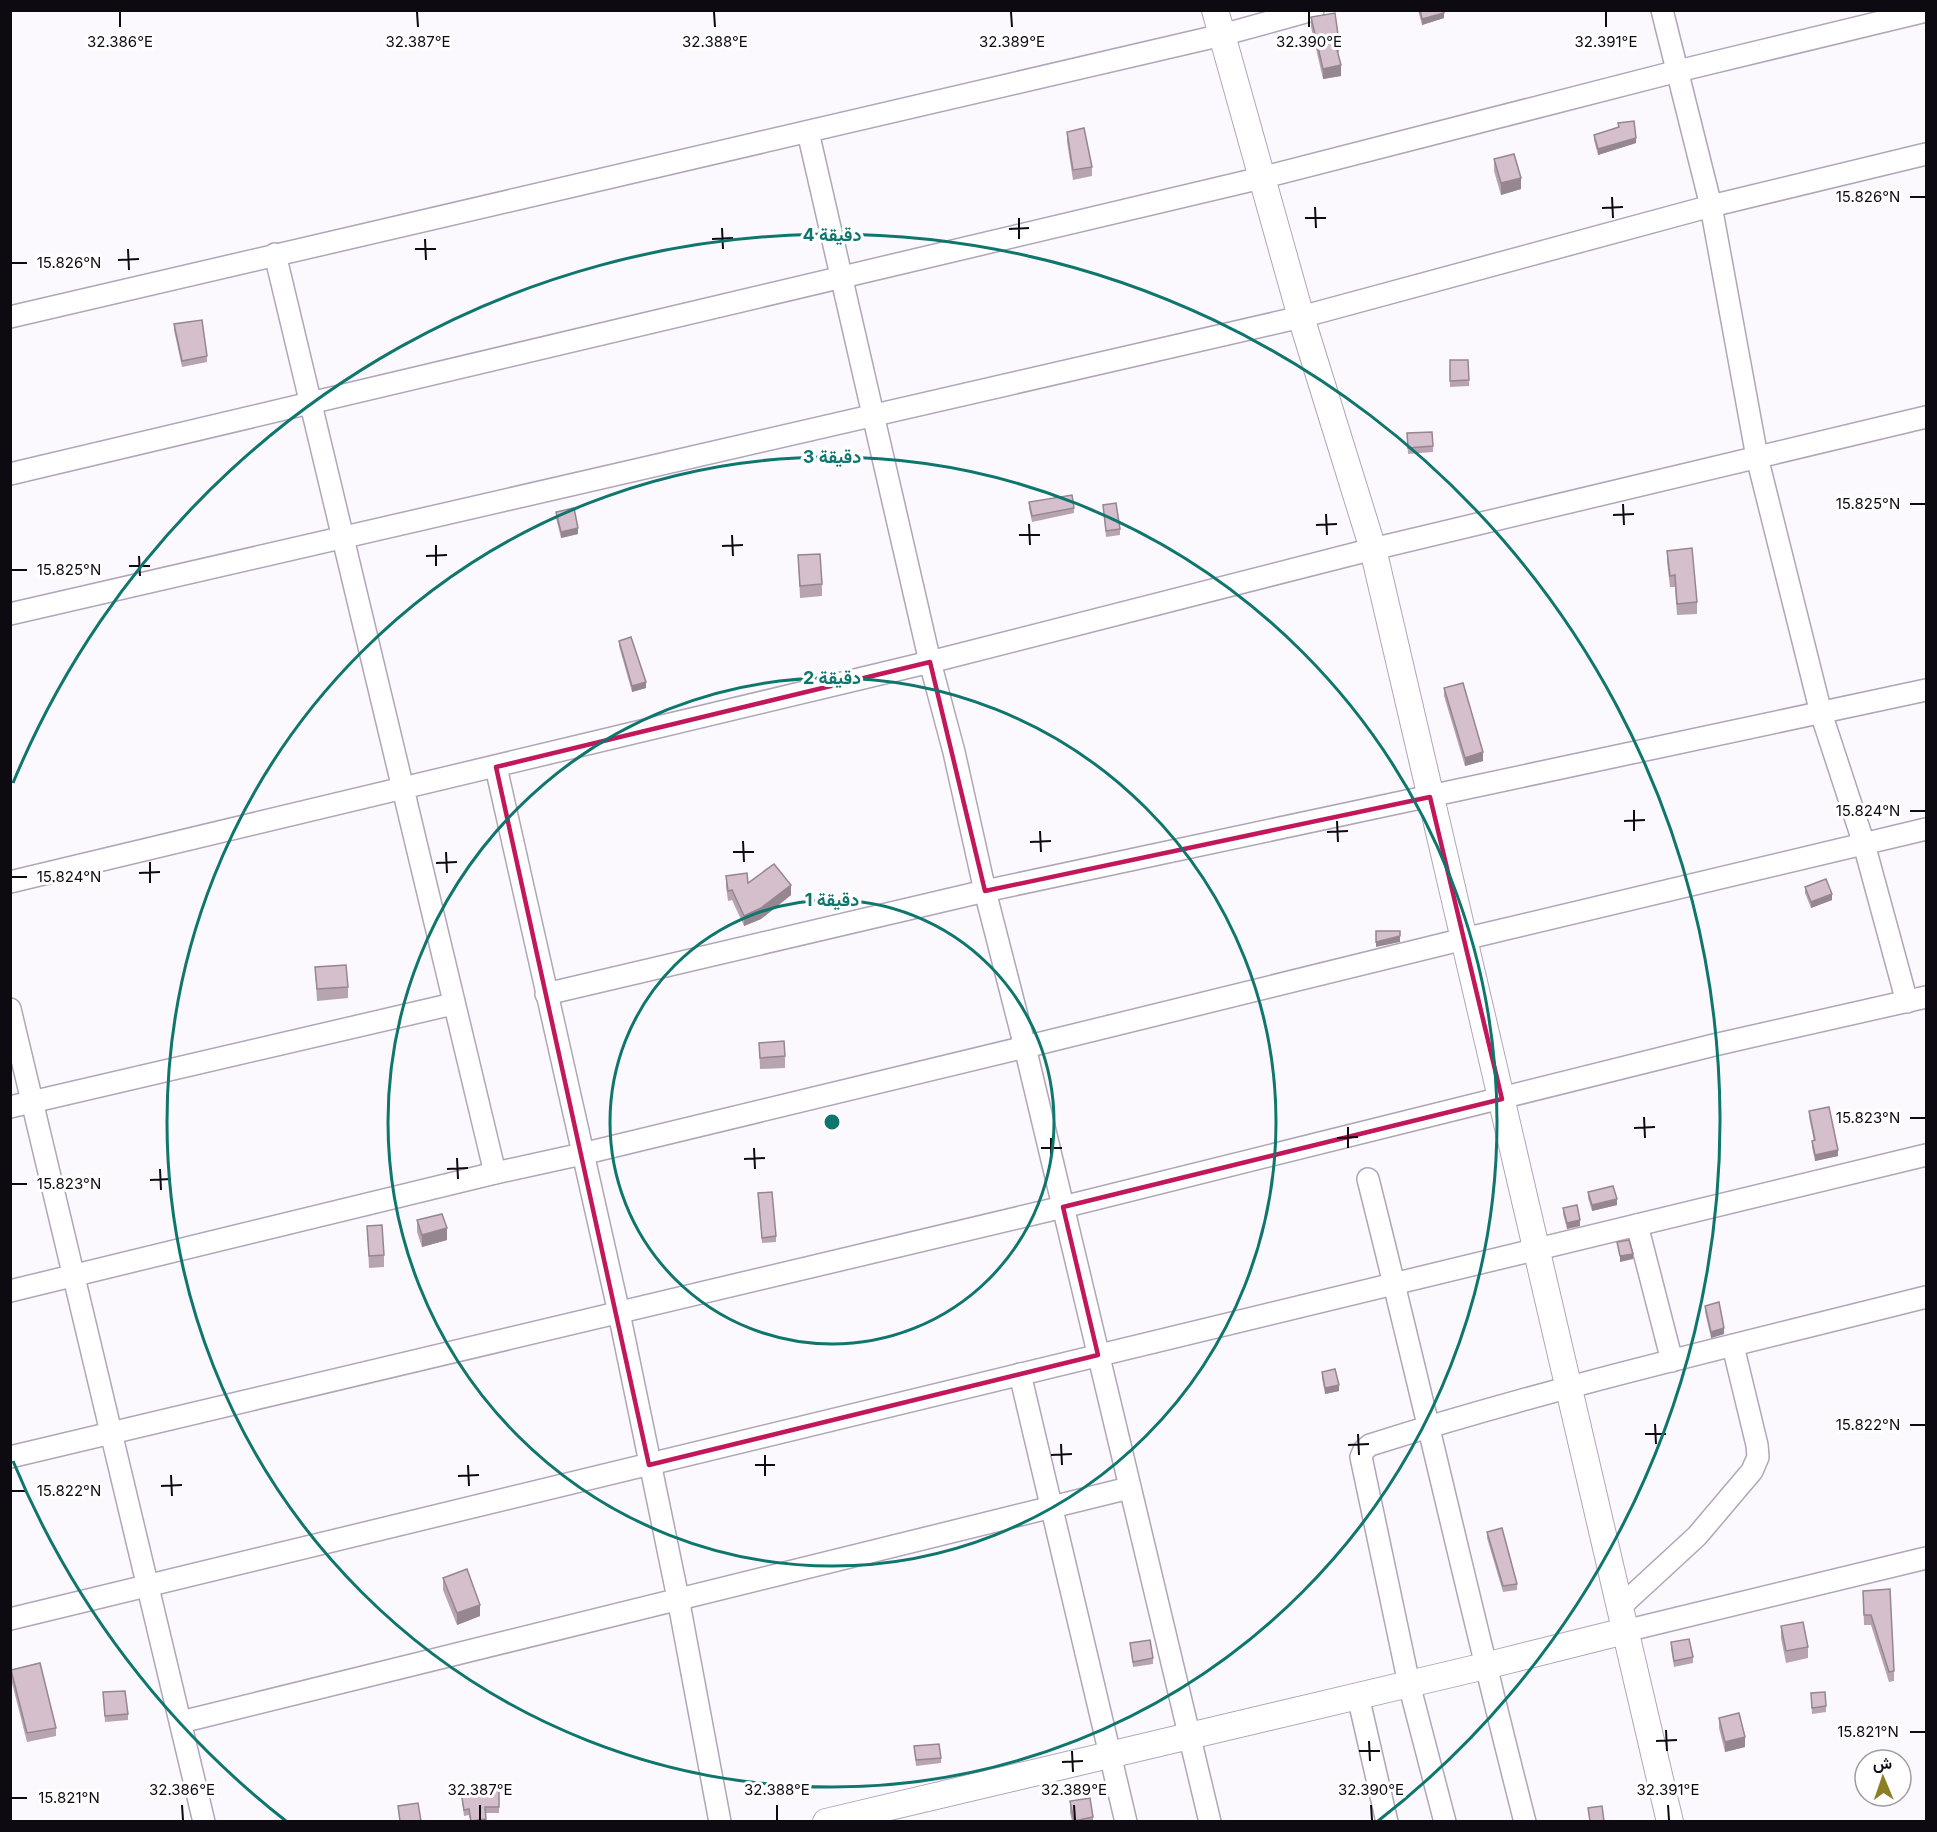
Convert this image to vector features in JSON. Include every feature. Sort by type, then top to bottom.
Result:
[{"type":"street","points":[[1215,10],[1301,317],[1372,549],[1670,1821]]},
{"type":"street","points":[[10,317],[1222,35],[1313,10]]},
{"type":"street","points":[[10,1457],[1063,1207],[1714,1046],[1917,1000],[1821,713],[1758,457],[1711,206],[1662,10]]},
{"type":"street","points":[[10,474],[1261,178],[1678,70],[1926,11]]},
{"type":"street","points":[[808,132],[930,662],[954,752],[985,891],[1025,1047],[1210,1821]]},
{"type":"street","points":[[10,614],[1301,317],[1711,206],[1926,154]]},
{"type":"street","points":[[275,254],[495,1173]]},
{"type":"street","points":[[10,882],[930,662],[1372,549],[1926,417]]},
{"type":"street","points":[[546,994],[985,891],[1926,690]]},
{"type":"street","points":[[496,767],[618,1313],[678,1598],[720,1821]]},
{"type":"street","points":[[10,1291],[1926,829]]},
{"type":"street","points":[[10,1107],[453,1004]]},
{"type":"street","points":[[10,1009],[204,1821]]},
{"type":"street","points":[[10,1619],[1926,1155]]},
{"type":"street","points":[[1368,1179],[1485,1666],[1525,1821]]},
{"type":"street","points":[[1637,1225],[1672,1361]]},
{"type":"street","points":[[1445,1821],[1409,1684],[1361,1458],[1364,1450],[1370,1445],[1429,1426],[1569,1387],[1926,1297]]},
{"type":"street","points":[[1622,1619],[1752,1471],[1758,1457],[1733,1346]]},
{"type":"street","points":[[1020,1374],[1126,1821]]},
{"type":"street","points":[[181,1722],[1129,1488]]},
{"type":"street","points":[[826,1821],[1485,1666],[1622,1619],[1926,1558]]},
{"type":"street","points":[[1358,1695],[1387,1821]]},
{"type":"highlighted area","points":[[930,662],[985,891],[1430,797],[1502,1099],[1063,1207],[1098,1355],[649,1465],[496,767]]},
{"type":"building","points":[[1420,10],[1444,10],[1444,13],[1422,19]]},
{"type":"building","points":[[1335,13],[1339,42],[1335,42],[1341,65],[1323,69],[1311,17]]},
{"type":"building","points":[[1634,121],[1636,138],[1598,149],[1594,135],[1619,127],[1618,123]]},
{"type":"building","points":[[1084,128],[1092,167],[1073,170],[1067,132]]},
{"type":"building","points":[[1514,154],[1521,178],[1501,183],[1494,159]]},
{"type":"building","points":[[202,320],[207,356],[182,361],[174,324]]},
{"type":"building","points":[[1450,360],[1468,360],[1469,380],[1450,381]]},
{"type":"building","points":[[1432,432],[1433,446],[1408,448],[1407,433]]},
{"type":"building","points":[[1072,495],[1074,508],[1032,516],[1029,502]]},
{"type":"building","points":[[1116,503],[1120,529],[1106,531],[1103,505]]},
{"type":"building","points":[[574,508],[578,528],[561,532],[556,512]]},
{"type":"building","points":[[1692,548],[1697,602],[1677,604],[1675,575],[1670,576],[1667,551]]},
{"type":"building","points":[[820,554],[822,584],[800,586],[798,555]]},
{"type":"building","points":[[631,637],[646,682],[632,686],[619,641]]},
{"type":"building","points":[[1463,683],[1483,752],[1465,758],[1444,688]]},
{"type":"building","points":[[774,864],[791,885],[761,908],[744,916],[732,890],[728,891],[726,876],[747,873],[748,883]]},
{"type":"building","points":[[1826,879],[1832,894],[1811,902],[1805,887]]},
{"type":"building","points":[[1376,931],[1400,931],[1400,936],[1376,942]]},
{"type":"building","points":[[346,965],[348,987],[317,989],[315,967]]},
{"type":"building","points":[[784,1041],[785,1056],[760,1058],[759,1043]]},
{"type":"building","points":[[1829,1107],[1838,1150],[1815,1155],[1812,1141],[1815,1140],[1809,1111]]},
{"type":"building","points":[[1613,1186],[1617,1199],[1592,1205],[1588,1192]]},
{"type":"building","points":[[772,1192],[776,1236],[762,1238],[758,1193]]},
{"type":"building","points":[[1577,1205],[1580,1220],[1567,1223],[1563,1208]]},
{"type":"building","points":[[442,1214],[447,1228],[422,1235],[417,1220]]},
{"type":"building","points":[[382,1225],[384,1255],[369,1256],[367,1226]]},
{"type":"building","points":[[1629,1240],[1633,1254],[1620,1256],[1617,1242]]},
{"type":"building","points":[[1719,1302],[1724,1328],[1711,1332],[1705,1306]]},
{"type":"building","points":[[1335,1369],[1339,1385],[1325,1388],[1322,1372]]},
{"type":"building","points":[[1502,1528],[1517,1584],[1503,1586],[1487,1532]]},
{"type":"building","points":[[467,1569],[480,1605],[457,1613],[443,1578]]},
{"type":"building","points":[[1890,1589],[1894,1671],[1889,1672],[1871,1615],[1864,1615],[1863,1591]]},
{"type":"building","points":[[1803,1622],[1808,1647],[1786,1651],[1781,1626]]},
{"type":"building","points":[[1689,1639],[1693,1657],[1674,1661],[1671,1642]]},
{"type":"building","points":[[1150,1640],[1153,1658],[1133,1662],[1130,1643]]},
{"type":"building","points":[[40,1663],[56,1728],[27,1733],[11,1670]]},
{"type":"building","points":[[125,1691],[128,1714],[105,1716],[103,1692]]},
{"type":"building","points":[[1825,1692],[1826,1706],[1812,1708],[1811,1693]]},
{"type":"building","points":[[1739,1713],[1745,1737],[1725,1742],[1719,1718]]},
{"type":"building","points":[[939,1744],[941,1758],[916,1760],[914,1746]]},
{"type":"building","points":[[499,1787],[499,1807],[485,1807],[486,1819],[471,1821],[469,1809],[464,1810],[461,1792]]},
{"type":"building","points":[[1090,1798],[1093,1817],[1074,1821],[1070,1801]]},
{"type":"building","points":[[418,1803],[421,1821],[400,1821],[398,1806]]},
{"type":"building","points":[[1602,1806],[1604,1821],[1590,1821],[1588,1808]]}]
